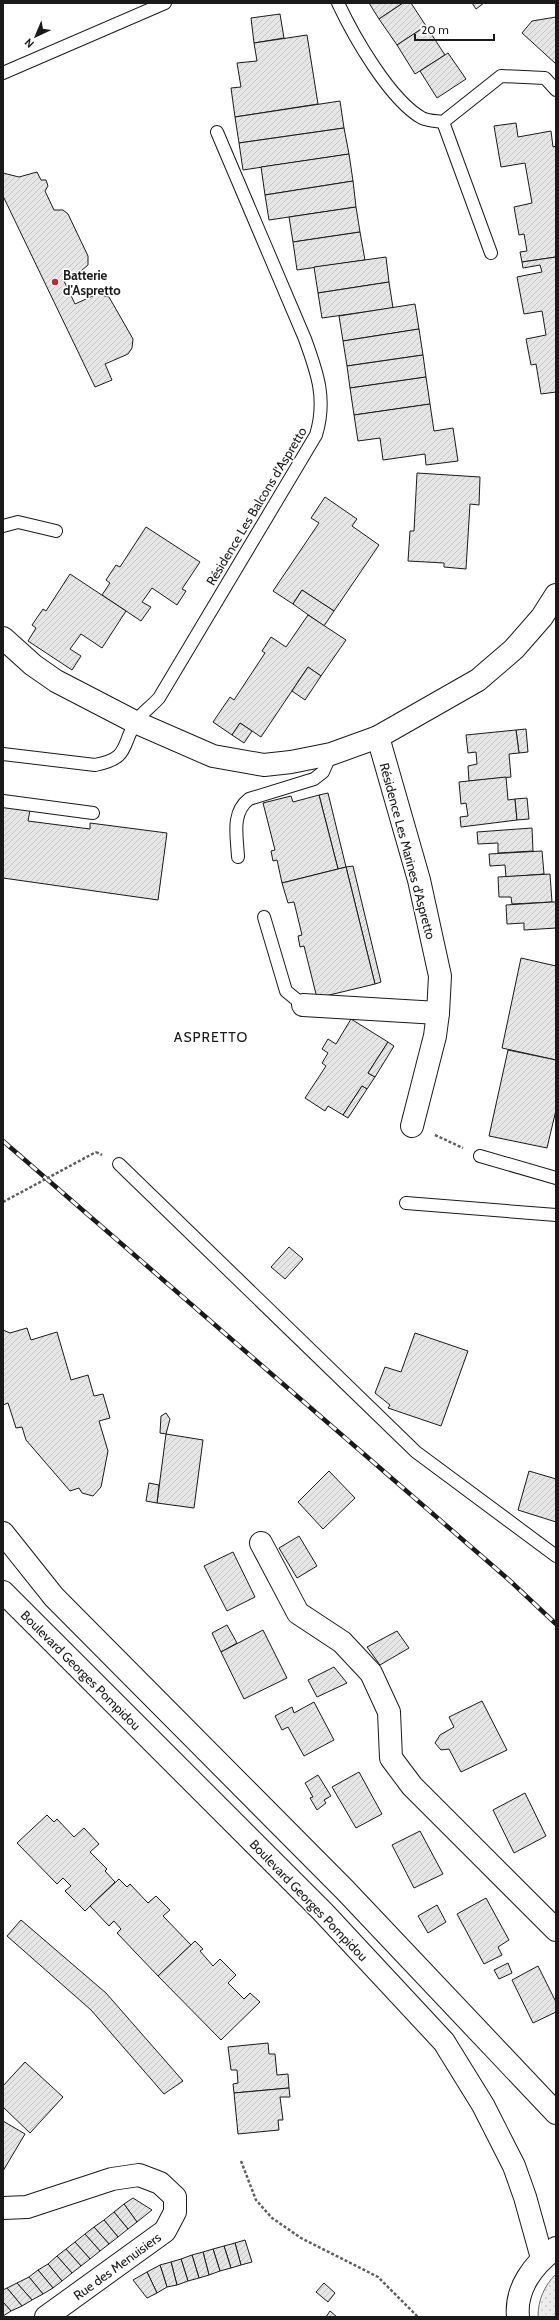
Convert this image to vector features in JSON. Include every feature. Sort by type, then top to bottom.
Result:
[{"type":"street","points":[[3,638],[33,665],[56,681],[135,722],[213,756],[264,765],[291,762],[331,754],[378,737],[478,680],[514,648],[542,617],[556,595]]},
{"type":"street","name":"Résidence Les Marines d'Aspretto","points":[[378,737],[425,910],[440,976],[438,1013],[412,1126]]},
{"type":"street","points":[[303,1004],[438,1013]]},
{"type":"street","points":[[3,1533],[54,1596],[345,1890],[556,2112]]},
{"type":"street","points":[[261,1543],[298,1613],[342,1642],[371,1674],[389,1712],[391,1758],[412,1786],[556,1930]]},
{"type":"street","name":"Boulevard Georges Pompidou","points":[[3,1592],[323,1912],[444,2042],[483,2105],[514,2166],[531,2215],[549,2253]]},
{"type":"street","name":"Rue des Menuisiers","points":[[3,2208],[27,2207],[112,2179],[139,2175],[160,2183],[175,2198],[175,2212],[165,2231],[46,2317]]},
{"type":"street","points":[[518,2317],[520,2293],[529,2274],[549,2253]]},
{"type":"lane","points":[[3,73],[165,3]]},
{"type":"lane","points":[[338,3],[351,30],[400,101],[424,119],[443,122],[500,76],[545,78],[556,90]]},
{"type":"lane","points":[[443,122],[491,254]]},
{"type":"lane","name":"Résidence Les Balcons d'Aspretto","points":[[3,754],[95,765],[110,762],[119,756],[135,722],[159,698],[316,435],[321,417],[321,394],[316,368],[306,339],[216,132]]},
{"type":"lane","points":[[3,526],[18,522],[56,531]]},
{"type":"lane","points":[[238,857],[237,816],[241,805],[249,799],[314,779],[323,772],[331,754]]},
{"type":"lane","points":[[3,801],[93,813]]},
{"type":"lane","points":[[264,917],[286,991],[303,1004]]},
{"type":"lane","points":[[480,1156],[556,1178]]},
{"type":"lane","points":[[118,1164],[416,1452],[556,1556]]},
{"type":"lane","points":[[406,1203],[556,1216]]},
{"type":"path","points":[[412,1126],[442,1137],[480,1156]]},
{"type":"path","points":[[3,1202],[96,1152]]},
{"type":"path","points":[[241,2161],[256,2200],[272,2218],[301,2238],[378,2277],[418,2317]]},
{"type":"shaded area","points":[[556,2274],[556,2317],[538,2317],[542,2294],[548,2283]]},
{"type":"building","points":[[369,3],[403,3],[379,19]]},
{"type":"building","points":[[403,3],[411,3],[426,26],[397,45],[379,19]]},
{"type":"building","points":[[472,3],[484,3],[476,9]]},
{"type":"building","points":[[280,14],[284,38],[254,43],[251,18]]},
{"type":"building","points":[[556,17],[556,64],[522,33],[532,21]]},
{"type":"building","points":[[426,26],[445,55],[415,74],[397,45]]},
{"type":"building","points":[[307,35],[318,104],[235,117],[231,88],[241,87],[237,63],[257,61],[254,43]]},
{"type":"building","points":[[448,53],[466,79],[437,98],[420,71]]},
{"type":"building","points":[[340,101],[344,128],[239,143],[235,117]]},
{"type":"building","points":[[516,123],[518,137],[551,131],[553,147],[556,146],[556,257],[522,262],[520,252],[527,251],[524,234],[519,235],[514,207],[532,203],[525,163],[501,167],[494,126]]},
{"type":"building","points":[[344,128],[349,154],[243,170],[239,143]]},
{"type":"building","points":[[349,154],[353,181],[265,195],[261,167]]},
{"type":"building","name":"Batterie d'Aspretto","points":[[37,172],[41,180],[46,180],[48,186],[45,191],[54,210],[63,210],[68,214],[88,256],[88,265],[81,271],[63,279],[75,304],[97,294],[109,297],[133,339],[132,348],[128,354],[105,364],[112,380],[95,387],[3,196],[3,173],[19,177]]},
{"type":"building","points":[[353,181],[356,207],[269,220],[265,195]]},
{"type":"building","points":[[356,207],[360,232],[293,242],[289,217]]},
{"type":"building","points":[[360,232],[365,260],[297,270],[293,242]]},
{"type":"building","points":[[386,257],[389,282],[318,293],[314,267]]},
{"type":"building","points":[[556,257],[556,392],[541,394],[536,364],[531,365],[526,339],[546,335],[542,311],[524,314],[517,277],[542,272],[540,265],[523,268],[522,262]]},
{"type":"building","points":[[389,282],[393,308],[322,318],[318,293]]},
{"type":"building","points":[[415,304],[419,329],[343,341],[339,316]]},
{"type":"building","points":[[419,329],[423,355],[347,366],[343,341]]},
{"type":"building","points":[[423,355],[426,377],[350,388],[347,366]]},
{"type":"building","points":[[426,377],[430,404],[354,415],[350,388]]},
{"type":"building","points":[[430,404],[434,431],[453,428],[458,461],[426,465],[425,454],[383,460],[380,438],[358,441],[354,415]]},
{"type":"building","points":[[417,473],[480,477],[479,505],[470,504],[466,569],[444,567],[444,563],[408,561],[410,531],[414,531]]},
{"type":"building","points":[[325,497],[357,519],[352,526],[379,545],[334,611],[302,590],[293,604],[273,591],[319,523],[311,518]]},
{"type":"building","points":[[146,527],[200,562],[182,589],[186,591],[177,605],[152,588],[142,602],[151,607],[141,621],[102,595],[110,583],[106,580],[116,565],[120,567]]},
{"type":"building","points":[[70,574],[126,611],[102,648],[81,634],[70,649],[81,656],[72,670],[28,641],[36,628],[32,625],[43,609],[46,611]]},
{"type":"building","points":[[302,590],[334,611],[324,626],[293,604]]},
{"type":"building","points":[[308,615],[346,640],[321,676],[308,667],[261,737],[240,723],[232,735],[213,722],[230,697],[234,700],[265,653],[262,651],[271,637],[286,647]]},
{"type":"building","points":[[308,667],[321,676],[305,700],[292,691]]},
{"type":"building","points":[[240,723],[252,731],[244,743],[232,735]]},
{"type":"building","points":[[526,729],[528,752],[519,753],[516,730]]},
{"type":"building","points":[[516,730],[519,753],[509,754],[511,777],[469,781],[468,766],[477,764],[476,752],[468,753],[466,735]]},
{"type":"building","points":[[506,777],[508,800],[515,799],[517,820],[461,827],[460,817],[468,816],[466,803],[461,804],[459,782]]},
{"type":"building","points":[[328,793],[346,867],[338,869],[319,795]]},
{"type":"building","points":[[319,795],[338,869],[282,883],[277,860],[273,861],[271,851],[275,850],[263,803],[291,796],[293,802]]},
{"type":"building","points":[[527,798],[529,819],[517,820],[515,799]]},
{"type":"building","points":[[3,807],[30,810],[28,821],[90,829],[90,823],[167,833],[158,900],[3,878]]},
{"type":"building","points":[[532,828],[533,851],[498,853],[498,843],[478,844],[477,832]]},
{"type":"building","points":[[542,851],[544,874],[506,877],[505,865],[490,866],[489,854]]},
{"type":"building","points":[[353,866],[381,982],[375,984],[346,867]]},
{"type":"building","points":[[346,867],[375,984],[317,998],[304,946],[300,947],[298,936],[302,935],[294,902],[288,903],[282,883]]},
{"type":"building","points":[[550,874],[552,902],[512,904],[511,897],[499,897],[498,877]]},
{"type":"building","points":[[556,902],[556,928],[524,930],[524,923],[507,924],[506,905]]},
{"type":"building","points":[[521,958],[556,966],[556,1060],[502,1048]]},
{"type":"building","points":[[351,1019],[388,1042],[368,1073],[375,1077],[367,1089],[362,1086],[343,1115],[328,1106],[325,1111],[305,1098],[326,1066],[322,1063],[328,1053],[322,1049],[328,1039],[336,1044]]},
{"type":"building","points":[[388,1042],[394,1046],[375,1077],[368,1073]]},
{"type":"building","points":[[508,1050],[556,1060],[556,1110],[547,1148],[489,1136]]},
{"type":"building","points":[[362,1086],[367,1089],[348,1118],[343,1115]]},
{"type":"building","points":[[289,1247],[303,1259],[285,1279],[271,1267]]},
{"type":"building","points":[[27,1328],[31,1340],[57,1332],[71,1380],[88,1375],[94,1396],[103,1394],[110,1418],[99,1421],[108,1451],[101,1487],[93,1496],[82,1493],[79,1488],[70,1491],[26,1440],[22,1427],[16,1428],[8,1403],[3,1405],[3,1330],[10,1333]]},
{"type":"building","points":[[415,1333],[468,1351],[441,1426],[388,1408],[390,1405],[375,1393],[385,1367],[401,1372]]},
{"type":"building","points":[[166,1413],[170,1419],[166,1434],[160,1433],[161,1416]]},
{"type":"building","points":[[166,1434],[203,1440],[194,1508],[157,1503]]},
{"type":"building","points":[[329,1471],[355,1498],[323,1529],[298,1502]]},
{"type":"building","points":[[529,1471],[556,1479],[556,1522],[518,1510]]},
{"type":"building","points":[[149,1483],[159,1485],[157,1503],[146,1501]]},
{"type":"building","points":[[299,1536],[317,1566],[297,1578],[279,1548]]},
{"type":"building","points":[[233,1552],[255,1597],[227,1611],[204,1566]]},
{"type":"building","points":[[227,1625],[237,1643],[221,1652],[212,1633]]},
{"type":"building","points":[[263,1630],[287,1678],[244,1699],[221,1652]]},
{"type":"building","points":[[397,1631],[409,1648],[380,1665],[367,1647]]},
{"type":"building","points":[[334,1667],[347,1683],[317,1697],[308,1680]]},
{"type":"building","points":[[482,1701],[507,1750],[461,1772],[449,1749],[441,1750],[435,1743],[440,1735],[454,1727],[449,1717]]},
{"type":"building","points":[[314,1702],[334,1740],[304,1756],[288,1727],[282,1730],[275,1716],[292,1707],[294,1713]]},
{"type":"building","points":[[359,1772],[382,1814],[356,1828],[332,1787]]},
{"type":"building","points":[[318,1775],[331,1796],[324,1800],[326,1803],[317,1810],[310,1798],[313,1797],[305,1783]]},
{"type":"building","points":[[525,1793],[546,1836],[514,1853],[493,1810]]},
{"type":"building","points":[[47,1815],[54,1822],[57,1819],[74,1837],[84,1828],[99,1844],[90,1852],[107,1869],[105,1871],[115,1882],[85,1911],[65,1891],[71,1886],[63,1878],[57,1884],[17,1843]]},
{"type":"building","points":[[420,1831],[443,1874],[414,1888],[392,1845]]},
{"type":"building","points":[[119,1879],[127,1887],[130,1884],[148,1903],[156,1896],[170,1910],[163,1916],[191,1945],[158,1976],[117,1933],[121,1929],[114,1921],[109,1926],[90,1906]]},
{"type":"building","points":[[486,1898],[509,1940],[498,1947],[502,1955],[484,1964],[457,1914]]},
{"type":"building","points":[[437,1905],[446,1922],[428,1933],[418,1916]]},
{"type":"building","points":[[21,1920],[106,1993],[183,2081],[164,2094],[91,2010],[7,1936]]},
{"type":"building","points":[[195,1941],[203,1949],[200,1951],[213,1966],[220,1959],[236,1975],[228,1983],[244,1999],[250,1993],[260,2002],[221,2040],[158,1976]]},
{"type":"building","points":[[508,1963],[512,1973],[499,1979],[494,1970]]},
{"type":"building","points":[[538,1966],[556,2002],[556,2012],[533,2023],[512,1980]]},
{"type":"building","points":[[268,2043],[269,2054],[275,2054],[277,2075],[288,2074],[289,2088],[234,2093],[233,2084],[238,2083],[237,2070],[231,2070],[228,2047]]},
{"type":"building","points":[[25,2062],[63,2097],[30,2133],[3,2107],[3,2086]]},
{"type":"building","points":[[289,2088],[290,2097],[280,2097],[283,2120],[278,2120],[279,2130],[238,2134],[234,2093]]},
{"type":"building","points":[[3,2121],[25,2134],[3,2171]]},
{"type":"building","points":[[133,2198],[152,2210],[137,2222],[124,2204]]},
{"type":"building","points":[[124,2204],[137,2222],[128,2229],[114,2212]]},
{"type":"building","points":[[114,2212],[128,2229],[118,2237],[104,2220]]},
{"type":"building","points":[[104,2220],[118,2237],[109,2244],[94,2227]]},
{"type":"building","points":[[94,2227],[109,2244],[100,2251],[85,2234]]},
{"type":"building","points":[[85,2234],[100,2251],[90,2259],[75,2242]]},
{"type":"building","points":[[245,2240],[252,2262],[241,2265],[235,2243]]},
{"type":"building","points":[[75,2242],[90,2259],[81,2266],[66,2249]]},
{"type":"building","points":[[235,2243],[241,2265],[231,2268],[224,2246]]},
{"type":"building","points":[[224,2246],[231,2268],[220,2271],[213,2249]]},
{"type":"building","points":[[66,2249],[81,2266],[72,2273],[57,2256]]},
{"type":"building","points":[[213,2249],[220,2271],[209,2275],[203,2252]]},
{"type":"building","points":[[203,2252],[209,2275],[199,2278],[192,2255]]},
{"type":"building","points":[[192,2255],[199,2278],[188,2281],[181,2259]]},
{"type":"building","points":[[57,2256],[72,2273],[62,2281],[48,2264]]},
{"type":"building","points":[[181,2259],[188,2281],[177,2285],[171,2262]]},
{"type":"building","points":[[171,2262],[177,2285],[167,2287],[160,2265]]},
{"type":"building","points":[[48,2264],[62,2281],[53,2288],[38,2270]]},
{"type":"building","points":[[160,2265],[167,2287],[157,2293],[147,2272]]},
{"type":"building","points":[[38,2270],[53,2288],[43,2294],[29,2277]]},
{"type":"building","points":[[147,2272],[157,2293],[147,2298],[133,2280]]},
{"type":"building","points":[[29,2277],[43,2294],[32,2300],[17,2283]]},
{"type":"building","points":[[17,2283],[32,2300],[22,2306],[7,2288]]},
{"type":"building","points":[[324,2283],[335,2293],[328,2302],[316,2292]]},
{"type":"building","points":[[7,2288],[22,2306],[11,2311],[3,2302],[3,2290]]},
{"type":"building","points":[[3,2302],[11,2311],[3,2316]]},
{"type":"building","points":[[330,2311],[337,2317],[326,2317]]},
{"type":"railway","points":[[3,1141],[508,1579],[556,1624]]},
{"type":"place","name":"Batterie d'Aspretto","points":[[55,282]]},
{"type":"district","name":"ASPRETTO","points":[[211,1037]]}]
